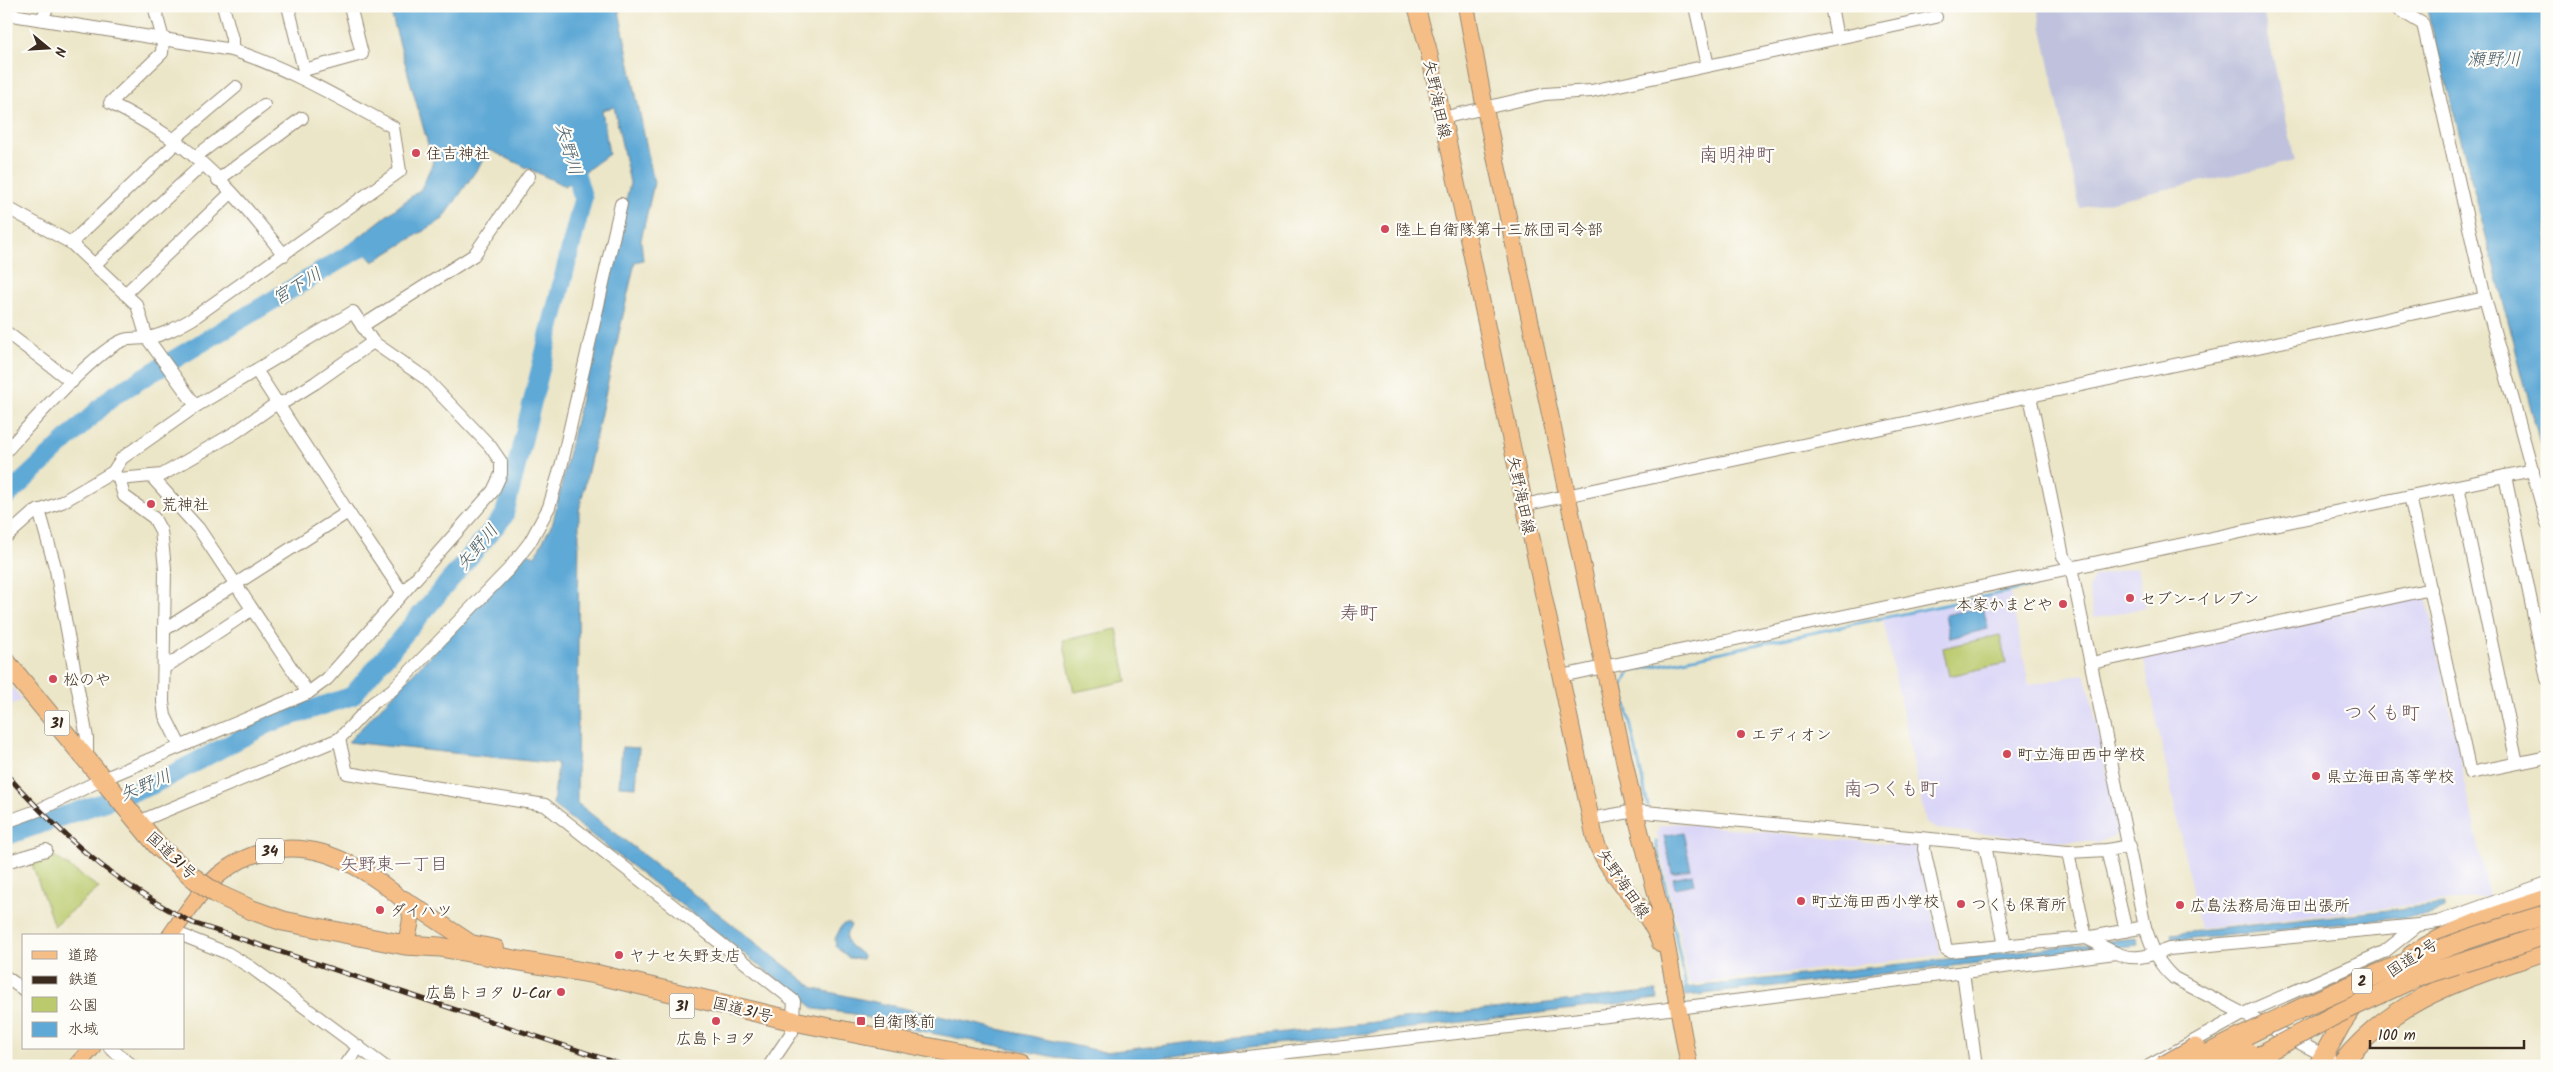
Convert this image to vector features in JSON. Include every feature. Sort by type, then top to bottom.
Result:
[{"type":"highway","name":"国道31号","points":[[6,662],[169,858],[195,879],[218,894],[252,910],[283,921],[405,945],[437,956],[599,986],[793,1027],[960,1066]]},
{"type":"highway","name":"国道2号","points":[[2321,1060],[2340,1024],[2367,988],[2402,961],[2438,939],[2464,934],[2547,899]]},
{"type":"highway","name":"2","points":[[2185,1066],[2233,1041],[2464,934],[2547,914]]},
{"type":"highway","points":[[2163,1066],[2191,1050],[2336,983],[2464,934]]},
{"type":"highway","name":"2","points":[[2222,1066],[2314,1026],[2419,976],[2547,934]]},
{"type":"highway","name":"国道31号","points":[[405,945],[440,947],[595,974],[793,1027],[1022,1066]]},
{"type":"highway","points":[[2342,1065],[2363,1039],[2409,1004],[2462,980],[2547,950]]},
{"type":"highway","points":[[2240,1066],[2314,1026]]},
{"type":"main road","name":"矢野海田線","points":[[1416,6],[1442,118],[1591,819],[1602,857],[1650,920],[1669,966]]},
{"type":"main road","name":"矢野海田線","points":[[1466,6],[1485,109],[1567,496],[1635,811],[1660,909],[1672,986],[1689,1066]]},
{"type":"main road","name":"34","points":[[177,934],[194,900],[212,880],[253,855],[273,850],[296,848],[318,851],[357,866],[394,893],[471,943],[538,958],[595,974]]},
{"type":"main road","name":"34","points":[[394,893],[407,904],[411,914],[405,945]]},
{"type":"main road","points":[[76,1066],[90,1050]]},
{"type":"street","points":[[42,19],[48,6]]},
{"type":"street","points":[[154,6],[163,39],[162,53],[110,102],[175,141],[198,161],[257,220],[284,255]]},
{"type":"street","points":[[223,6],[232,39],[232,50]]},
{"type":"street","points":[[288,6],[302,74]]},
{"type":"street","points":[[302,74],[362,54],[350,6]]},
{"type":"street","points":[[1694,6],[1708,66]]},
{"type":"street","points":[[1830,6],[1837,38]]},
{"type":"street","points":[[2393,6],[2423,24],[2485,298],[2547,524]]},
{"type":"street","points":[[6,14],[232,50],[302,74],[393,127],[400,171],[192,319],[167,333],[148,338],[123,340],[99,357],[72,382],[6,451]]},
{"type":"street","points":[[1442,118],[1545,94],[1591,91],[1936,17]]},
{"type":"street","points":[[71,243],[175,141],[236,87]]},
{"type":"street","points":[[94,265],[198,161],[264,104]]},
{"type":"street","points":[[218,180],[302,118]]},
{"type":"street","points":[[362,326],[474,255],[529,176]]},
{"type":"street","points":[[125,294],[231,193]]},
{"type":"street","points":[[135,818],[339,739],[373,703],[392,690],[510,569],[530,542],[550,507],[562,463],[622,204]]},
{"type":"street","points":[[6,207],[71,243],[137,305],[148,338],[196,406]]},
{"type":"street","points":[[1524,505],[2485,298]]},
{"type":"street","points":[[6,822],[105,782],[180,746],[308,693],[327,679],[493,491],[501,474],[501,462],[490,446],[425,378],[373,342],[353,312],[196,406],[122,458],[116,476],[124,496],[154,518],[161,531],[165,568],[165,716],[180,746]]},
{"type":"street","points":[[6,332],[72,382]]},
{"type":"street","points":[[6,537],[33,513],[62,502],[116,476],[162,476],[236,432],[277,403],[286,401],[315,383],[373,342]]},
{"type":"street","points":[[256,370],[402,592]]},
{"type":"street","points":[[2030,396],[2063,556],[2071,567],[2130,846],[2145,927],[2154,954],[2161,967],[2174,978],[2295,1040],[2321,1060],[2342,1065]]},
{"type":"street","points":[[1561,676],[2533,470]]},
{"type":"street","points":[[151,476],[198,529],[308,693]]},
{"type":"street","points":[[2505,476],[2547,679]]},
{"type":"street","points":[[2458,486],[2517,763]]},
{"type":"street","points":[[2410,496],[2470,773],[2547,757]]},
{"type":"street","points":[[39,510],[56,570],[87,738],[87,760]]},
{"type":"street","points":[[164,630],[236,586],[348,512]]},
{"type":"street","points":[[2092,663],[2431,589]]},
{"type":"street","points":[[164,668],[251,610]]},
{"type":"street","points":[[339,739],[347,773],[545,806],[794,1001],[793,1027],[769,1066]]},
{"type":"street","points":[[1591,819],[1635,811],[2068,852],[2108,850],[2130,846]]},
{"type":"street","points":[[1925,839],[1924,849],[1946,948],[1950,951],[2005,946],[2043,952],[2113,952]]},
{"type":"street","points":[[1985,845],[2005,946]]},
{"type":"street","points":[[6,862],[46,850]]},
{"type":"street","points":[[2108,850],[2126,931]]},
{"type":"street","points":[[2068,852],[2089,940]]},
{"type":"street","points":[[2089,940],[2128,958],[2140,958],[2169,949],[2418,925],[2438,922],[2547,883]]},
{"type":"street","points":[[2149,1066],[2243,1014],[2384,952],[2418,925]]},
{"type":"street","points":[[1168,1066],[1963,972],[2145,927]]},
{"type":"street","points":[[185,938],[227,953],[252,968],[384,1066]]},
{"type":"street","points":[[1963,972],[1976,1066]]},
{"type":"street","points":[[6,977],[22,989]]},
{"type":"street","points":[[2250,1066],[2295,1040]]},
{"type":"street","points":[[346,1066],[360,1047]]},
{"type":"street","points":[[113,1050],[133,1066]]},
{"type":"shaded area","points":[[2037,6],[2262,6],[2295,161],[2080,208]]},
{"type":"shaded area","points":[[2137,567],[2145,608],[2094,618],[2089,591],[2094,576]]},
{"type":"shaded area","name":"町立海田西中学校","points":[[2010,593],[2029,685],[2083,674],[2086,676],[2119,828],[2114,837],[2097,842],[2054,841],[1937,829],[1926,823],[1883,619]]},
{"type":"shaded area","name":"県立海田高等学校","points":[[2426,595],[2489,896],[2200,929],[2143,655]]},
{"type":"shaded area","points":[[6,680],[22,700],[6,707]]},
{"type":"shaded area","name":"町立海田西小学校","points":[[1676,823],[1918,847],[1941,955],[1690,984],[1657,833],[1659,826]]},
{"type":"green space","points":[[1117,629],[1127,681],[1074,692],[1063,640]]},
{"type":"green space","points":[[2000,635],[2006,663],[1949,676],[1943,648]]},
{"type":"green space","points":[[50,853],[99,888],[54,926],[30,859]]},
{"type":"water","points":[[389,6],[618,6],[654,183],[641,240],[643,260],[635,262],[579,511],[577,803],[815,989],[1104,1052],[1656,991],[1658,999],[1097,1065],[900,1027],[854,1014],[815,1009],[553,805],[558,764],[348,742],[527,553],[535,556],[553,522],[630,183],[614,107],[602,110],[609,154],[565,186],[490,150],[443,219],[373,262],[354,241],[421,189],[433,162]]},
{"type":"water","name":"瀬野川","points":[[2426,6],[2547,6],[2547,470]]},
{"type":"water","points":[[1983,607],[1988,629],[1950,638],[1945,615]]},
{"type":"water","points":[[622,747],[639,748],[636,787],[619,786]]},
{"type":"water","points":[[1683,832],[1691,869],[1672,873],[1664,836]]},
{"type":"water","points":[[1692,874],[1694,884],[1675,888],[1673,878]]},
{"type":"water","points":[[2444,904],[2444,909],[2427,915],[2173,941],[2171,934]]},
{"type":"water","points":[[847,923],[851,925],[846,935],[846,940],[863,955],[862,959],[849,958],[836,947],[835,939],[842,925]]},
{"type":"water","points":[[2137,938],[2138,945],[1686,996],[1684,988]]},
{"type":"waterway","name":"矢野川","points":[[6,836],[150,786],[270,723],[352,696],[504,516],[583,198],[570,154]]},
{"type":"waterway","name":"宮下川","points":[[6,497],[113,396],[380,236]]},
{"type":"waterway","points":[[1648,806],[1622,685],[1631,671],[2044,584]]},
{"type":"waterway","points":[[1656,842],[1687,991]]},
{"type":"railway","points":[[6,774],[49,819],[92,858],[138,892],[193,923],[626,1066]]},
{"type":"place","name":"住吉神社","points":[[416,153]]},
{"type":"place","name":"陸上自衛隊第十三旅団司令部","points":[[1385,229]]},
{"type":"place","name":"荒神社","points":[[151,504]]},
{"type":"place","name":"セブン-イレブン","points":[[2130,598]]},
{"type":"place","name":"本家かまどや","points":[[2063,604]]},
{"type":"place","name":"松のや","points":[[53,679]]},
{"type":"place","name":"エディオン","points":[[1741,734]]},
{"type":"place","name":"町立海田西中学校","points":[[2007,754]]},
{"type":"place","name":"県立海田高等学校","points":[[2316,776]]},
{"type":"place","name":"町立海田西小学校","points":[[1801,901]]},
{"type":"place","name":"つくも保育所","points":[[1961,904]]},
{"type":"place","name":"広島法務局海田出張所","points":[[2180,905]]},
{"type":"place","name":"ダイハツ","points":[[380,910]]},
{"type":"place","name":"ヤナセ矢野支店","points":[[619,955]]},
{"type":"place","name":"広島トヨタ U-Car","points":[[561,992]]},
{"type":"place","name":"広島トヨタ","points":[[716,1021]]},
{"type":"place","name":"自衛隊前","points":[[861,1021]]},
{"type":"district","name":"南明神町","points":[[1737,154]]},
{"type":"district","name":"寿町","points":[[1359,612]]},
{"type":"district","name":"つくも町","points":[[2382,712]]},
{"type":"district","name":"南つくも町","points":[[1891,788]]},
{"type":"district","name":"矢野東一丁目","points":[[394,864]]}]
